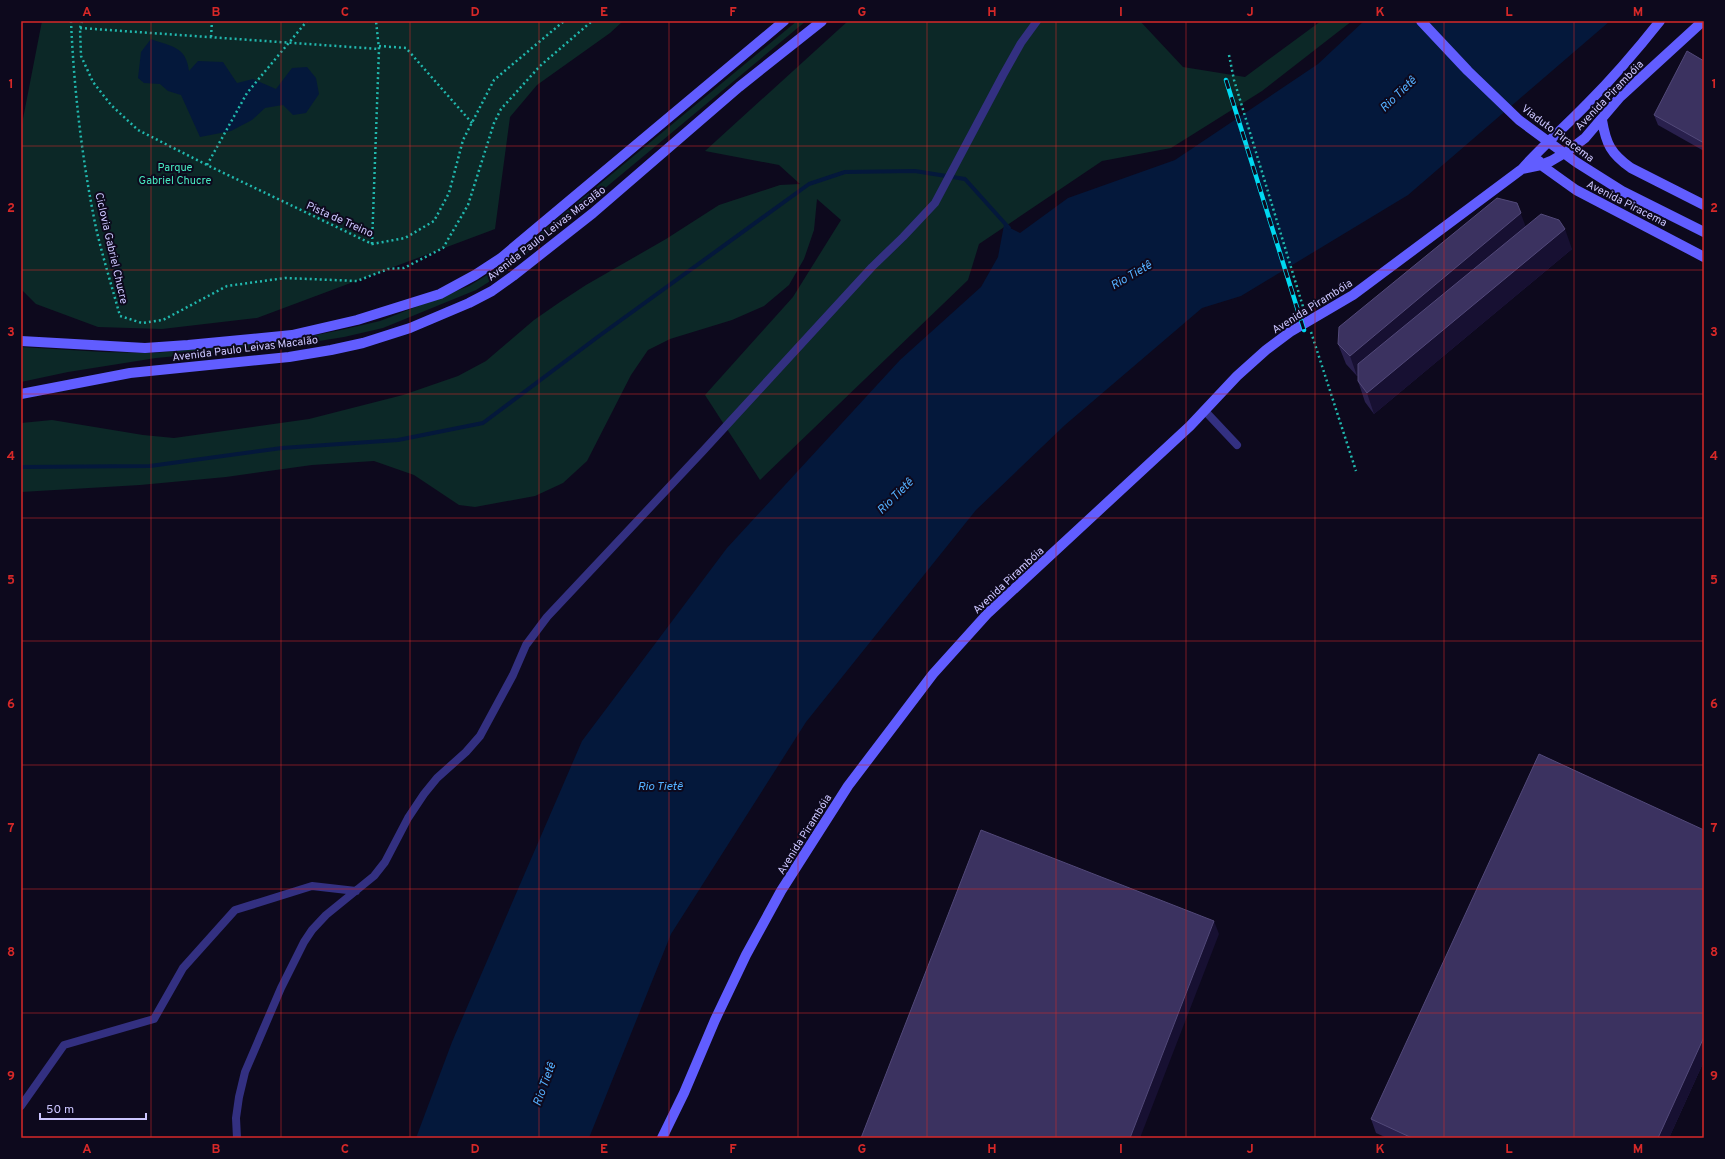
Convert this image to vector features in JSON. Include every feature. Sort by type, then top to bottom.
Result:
[{"type":"main road","name":"Avenida Paulo Leivas Macalão","points":[[21,341],[145,348],[292,335],[356,320],[440,294],[501,258],[784,21]]},
{"type":"main road","name":"Avenida Paulo Leivas Macalão","points":[[21,394],[130,372],[288,357],[331,350],[363,343],[410,328],[469,303],[492,291],[519,272],[593,213],[739,87],[822,21]]},
{"type":"main road","name":"Viaduto Piracema","points":[[1421,21],[1468,71],[1519,120],[1532,130],[1576,162],[1622,191],[1704,232]]},
{"type":"main road","name":"Avenida Pirambóia","points":[[662,1138],[684,1093],[715,1020],[746,955],[778,897],[848,786],[933,674],[988,613],[1190,426],[1238,376],[1278,341],[1322,312],[1353,295],[1522,169],[1538,151],[1587,104],[1630,57],[1660,21]]},
{"type":"main road","name":"Avenida Pirambóia","points":[[1522,169],[1541,166],[1568,151],[1585,138],[1602,120],[1620,97],[1703,21]]},
{"type":"main road","points":[[1602,120],[1608,144],[1621,161],[1631,168],[1704,205]]},
{"type":"main road","points":[[1538,151],[1538,161],[1541,166]]},
{"type":"main road","name":"Avenida Piracema","points":[[1541,166],[1576,190],[1704,257]]},
{"type":"lane","points":[[237,1138],[236,1118],[245,1072],[281,988],[304,942],[312,930],[326,915],[374,876],[386,862],[408,818],[428,789],[437,778],[466,752],[480,736],[512,676],[526,645],[547,617],[703,451],[872,267],[935,203],[956,166],[966,142],[1006,68],[1021,43],[1037,21]]},
{"type":"lane","points":[[1204,411],[1237,445]]},
{"type":"lane","points":[[21,1106],[64,1045],[154,1019],[183,968],[235,910],[312,886],[356,891]]},
{"type":"path","name":"Ciclovia Gabriel Chucre","points":[[71,21],[73,70],[82,146],[96,229],[120,316],[142,323],[163,320],[227,286],[286,278],[357,280],[388,269],[404,268],[443,248],[468,205],[494,123],[501,109],[540,66],[592,21]]},
{"type":"path","name":"Pista de Treino","points":[[82,21],[80,28],[81,56],[93,82],[111,105],[138,130],[207,166],[372,244],[405,238],[434,221],[450,193],[464,140],[494,80],[564,21]]},
{"type":"path","points":[[212,21],[212,37]]},
{"type":"path","points":[[207,166],[247,93],[307,21]]},
{"type":"path","points":[[372,244],[379,47],[376,21]]},
{"type":"path","points":[[80,28],[406,48],[472,123]]},
{"type":"path","points":[[1229,55],[1234,80],[1305,315]]},
{"type":"path","points":[[1310,330],[1356,471]]},
{"type":"green space","name":"Parque Gabriel Chucre","points":[[42,21],[623,21],[610,33],[537,85],[510,117],[495,229],[257,318],[162,329],[98,327],[36,304],[21,289],[21,129]]},
{"type":"green space","points":[[797,21],[806,21],[503,273],[476,290],[383,328],[344,337],[294,345],[156,358],[68,372],[21,382],[21,347],[103,352],[154,353],[291,340],[380,321],[469,286],[497,269]]},
{"type":"green space","points":[[848,21],[1140,21],[1183,67],[1245,77],[1321,21],[1352,21],[1262,91],[1171,148],[1102,161],[979,244],[968,280],[760,480],[705,395],[793,297],[841,220],[817,199],[814,230],[804,259],[789,285],[764,306],[732,320],[670,339],[648,350],[631,375],[587,461],[563,483],[535,496],[475,507],[459,505],[414,475],[374,461],[312,465],[226,477],[140,485],[21,492],[21,423],[52,420],[143,435],[174,438],[309,419],[403,395],[458,376],[486,361],[534,320],[560,302],[586,285],[666,239],[719,205],[780,185],[800,184],[779,165],[705,151]]},
{"type":"water","name":"Rio Tietê","points":[[1364,21],[1610,21],[1408,195],[1241,296],[1202,308],[1065,425],[976,510],[806,722],[671,934],[589,1138],[416,1138],[452,1042],[582,741],[727,548],[900,360],[981,287],[998,257],[1004,225],[1020,233],[1068,198],[1175,160],[1318,64]]},
{"type":"water","points":[[151,39],[171,46],[181,52],[185,57],[189,71],[198,61],[223,62],[237,83],[253,79],[276,89],[292,68],[307,67],[316,78],[319,94],[306,113],[293,115],[283,105],[265,108],[252,120],[231,131],[200,137],[181,95],[168,91],[160,84],[144,83],[138,78],[141,52]]},
{"type":"building","points":[[1687,51],[1704,61],[1704,143],[1654,115]]},
{"type":"building","points":[[1497,198],[1517,203],[1521,213],[1350,356],[1338,344],[1339,327]]},
{"type":"building","points":[[1541,214],[1559,220],[1565,229],[1367,393],[1358,381],[1358,364]]},
{"type":"building","points":[[1539,754],[1704,830],[1704,1037],[1658,1138],[1412,1138],[1371,1119]]},
{"type":"building","points":[[981,830],[1214,921],[1130,1138],[861,1138]]},
{"type":"waterway","points":[[21,467],[150,466],[282,448],[398,440],[483,423],[599,336],[809,184],[845,172],[915,171],[965,179],[1009,228]]},
{"type":"railway","points":[[1226,80],[1304,330]]}]
